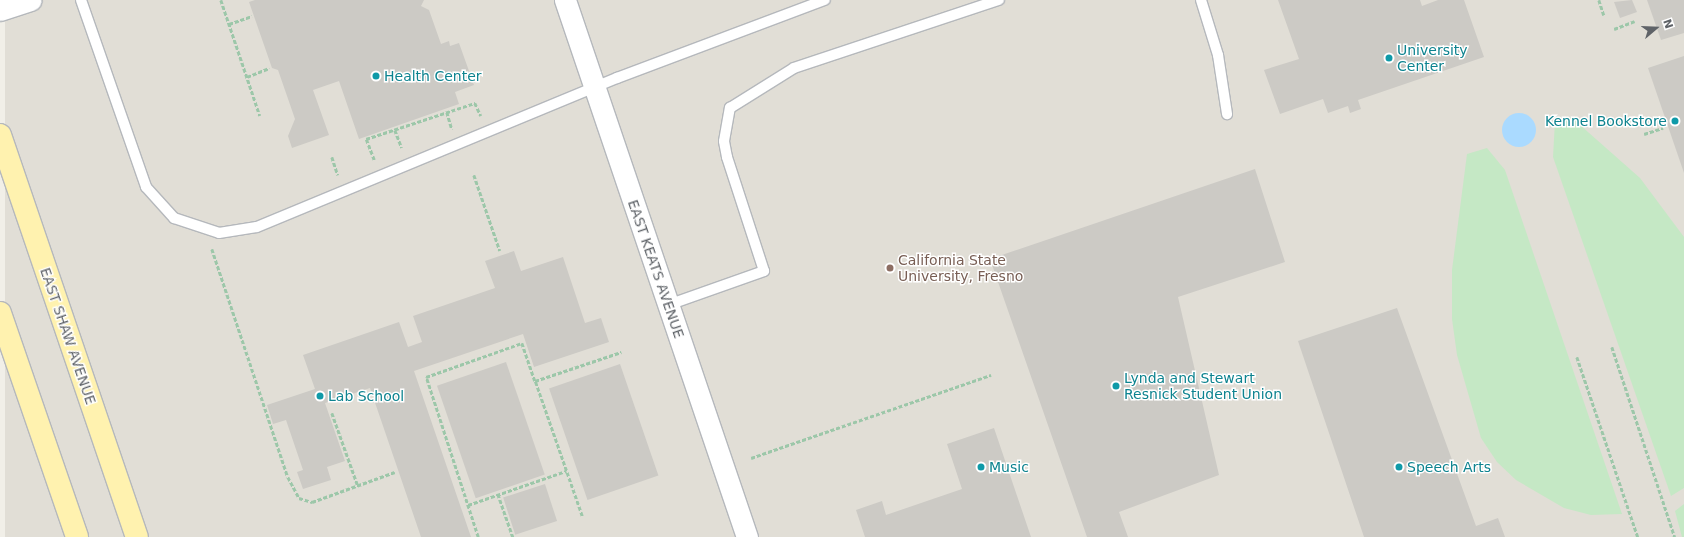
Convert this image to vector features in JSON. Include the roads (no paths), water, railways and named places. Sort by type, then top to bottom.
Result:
[{"type":"main road","name":"EAST SHAW AVENUE","points":[[0,135],[137,537]]},
{"type":"main road","points":[[0,313],[77,537]]},
{"type":"street","points":[[0,10],[30,0]]},
{"type":"street","name":"EAST KEATS AVENUE","points":[[565,0],[747,537]]},
{"type":"lane","points":[[80,0],[146,187],[174,218],[206,232],[232,232],[257,227],[594,87],[825,0]]},
{"type":"lane","points":[[668,305],[764,271],[727,157],[724,141],[730,108],[794,68],[999,0]]},
{"type":"lane","points":[[1201,0],[1218,55],[1227,114]]},
{"type":"water","points":[[1516,113],[1522,113],[1526,114],[1533,120],[1536,130],[1535,137],[1529,144],[1522,147],[1516,147],[1512,146],[1505,140],[1502,133],[1502,127],[1503,123],[1509,116]]},
{"type":"place","name":"University Center","points":[[1389,58]]},
{"type":"place","name":"Health Center","points":[[376,76]]},
{"type":"place","name":"Kennel Bookstore","points":[[1675,121]]},
{"type":"place","name":"California State University, Fresno","points":[[890,268]]},
{"type":"place","name":"Lynda and Stewart Resnick Student Union","points":[[1116,386]]},
{"type":"place","name":"Lab School","points":[[320,396]]},
{"type":"place","name":"Music","points":[[981,467]]},
{"type":"place","name":"Speech Arts","points":[[1399,467]]}]
